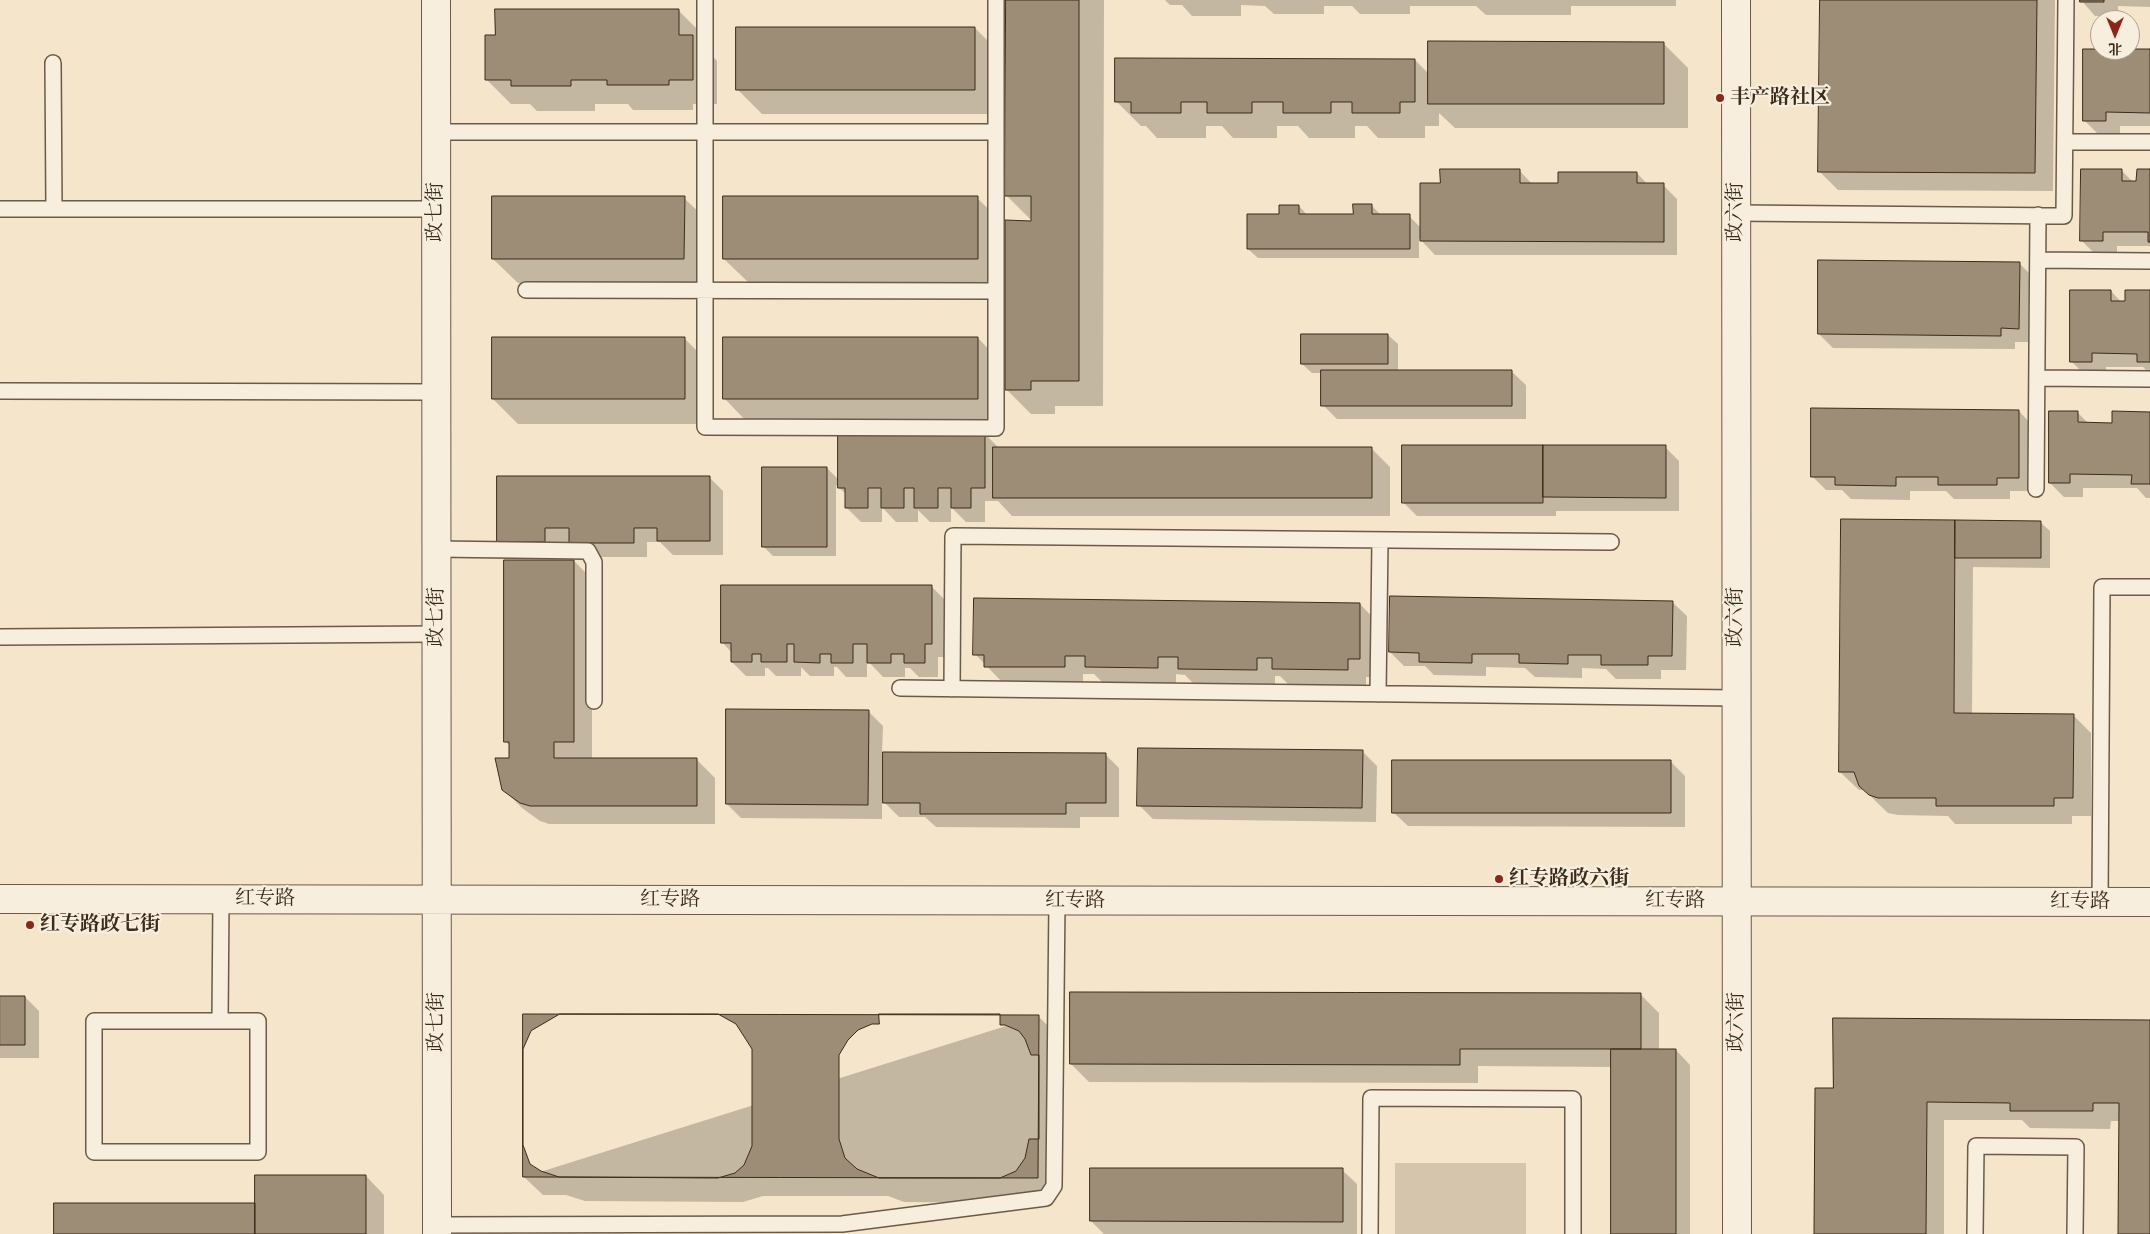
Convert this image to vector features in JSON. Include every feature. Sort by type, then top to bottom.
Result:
[{"type":"street","name":"政七街","points":[[436,0],[437,1229]]},
{"type":"street","name":"政六街","points":[[1736,0],[1737,1234]]},
{"type":"street","name":"红专路","points":[[0,899],[2150,902]]},
{"type":"lane","points":[[705,0],[705,428],[996,428],[996,0]]},
{"type":"lane","points":[[1736,213],[2064,216],[2066,0]]},
{"type":"lane","points":[[52,64],[54,209]]},
{"type":"lane","points":[[436,132],[996,132]]},
{"type":"lane","points":[[2065,142],[2150,142]]},
{"type":"lane","points":[[0,209],[436,210]]},
{"type":"lane","points":[[2036,489],[2038,215]]},
{"type":"lane","points":[[2038,260],[2150,261]]},
{"type":"lane","points":[[526,290],[996,291]]},
{"type":"lane","points":[[2037,378],[2150,379]]},
{"type":"lane","points":[[0,391],[437,392]]},
{"type":"lane","points":[[952,689],[953,536],[1611,542]]},
{"type":"lane","points":[[1378,694],[1380,540]]},
{"type":"lane","points":[[437,549],[588,551],[594,562],[594,701]]},
{"type":"lane","points":[[2100,902],[2102,587],[2150,587]]},
{"type":"lane","points":[[0,637],[437,634]]},
{"type":"lane","points":[[900,688],[1736,698]]},
{"type":"lane","points":[[220,1021],[221,900]]},
{"type":"lane","points":[[437,1229],[842,1224],[1046,1198],[1054,1186],[1057,901]]},
{"type":"lane","points":[[94,1021],[220,1021],[258,1021],[258,1152],[94,1152],[94,1021]]},
{"type":"lane","points":[[1370,1234],[1370,1098],[1573,1099],[1573,1234]]},
{"type":"lane","points":[[1975,1234],[1976,1146],[2076,1147],[2075,1234]]},
{"type":"shaded area","points":[[1395,1163],[1526,1163],[1526,1234],[1395,1234]]},
{"type":"building","points":[[1006,0],[1079,0],[1079,381],[1031,381],[1031,390],[1005,390],[1005,220],[1031,221],[1031,196],[1005,196]]},
{"type":"building","points":[[1820,0],[2037,0],[2035,173],[1818,172]]},
{"type":"building","points":[[2080,0],[2104,0],[2104,2],[2080,2]]},
{"type":"building","points":[[495,9],[679,9],[679,35],[693,35],[693,80],[669,80],[669,85],[607,85],[607,80],[571,80],[571,86],[511,86],[511,80],[485,80],[485,35],[495,35]]},
{"type":"building","points":[[736,27],[975,27],[975,90],[736,90]]},
{"type":"building","points":[[1428,41],[1664,42],[1664,104],[1428,104]]},
{"type":"building","points":[[2083,49],[2090,49],[2090,60],[2140,60],[2140,49],[2150,49],[2150,113],[2106,112],[2106,121],[2083,121]]},
{"type":"building","points":[[1115,58],[1415,59],[1415,102],[1400,102],[1400,113],[1352,113],[1352,102],[1331,102],[1331,113],[1283,113],[1283,102],[1252,102],[1252,113],[1207,113],[1207,102],[1181,102],[1181,113],[1131,113],[1131,102],[1115,102]]},
{"type":"building","points":[[1440,169],[1520,169],[1520,183],[1558,183],[1558,172],[1637,172],[1637,183],[1664,183],[1664,242],[1420,241],[1420,183],[1440,183]]},
{"type":"building","points":[[2081,169],[2122,169],[2122,181],[2136,181],[2137,169],[2150,169],[2150,242],[2148,242],[2148,232],[2103,232],[2103,241],[2080,241]]},
{"type":"building","points":[[492,196],[685,196],[684,259],[492,259]]},
{"type":"building","points":[[723,196],[978,196],[978,259],[723,259]]},
{"type":"building","points":[[1353,204],[1372,204],[1372,214],[1410,214],[1410,249],[1247,249],[1247,214],[1279,214],[1279,205],[1299,205],[1299,214],[1353,214]]},
{"type":"building","points":[[1818,260],[2020,262],[2019,329],[2001,328],[2001,336],[1818,334]]},
{"type":"building","points":[[2070,290],[2111,290],[2111,301],[2125,301],[2125,290],[2150,290],[2150,362],[2137,362],[2137,354],[2092,353],[2092,362],[2070,362]]},
{"type":"building","points":[[1301,334],[1388,334],[1388,364],[1301,364]]},
{"type":"building","points":[[492,337],[685,337],[685,399],[492,399]]},
{"type":"building","points":[[723,337],[978,337],[978,399],[723,399]]},
{"type":"building","points":[[1321,370],[1512,370],[1512,406],[1321,406]]},
{"type":"building","points":[[1811,408],[2019,410],[2019,478],[1997,478],[1997,485],[1938,485],[1938,477],[1896,477],[1896,486],[1835,485],[1835,477],[1811,477]]},
{"type":"building","points":[[2049,411],[2078,411],[2078,422],[2112,423],[2112,411],[2150,412],[2150,484],[2131,484],[2132,475],[2070,474],[2070,483],[2049,483]]},
{"type":"building","points":[[838,432],[985,432],[985,488],[971,488],[971,508],[951,508],[951,488],[938,488],[938,508],[914,508],[914,488],[904,488],[904,508],[881,508],[881,488],[868,488],[868,508],[845,508],[845,488],[838,488]]},
{"type":"building","points":[[1402,445],[1543,445],[1543,503],[1402,503]]},
{"type":"building","points":[[1543,445],[1666,445],[1666,498],[1543,497]]},
{"type":"building","points":[[993,447],[1372,447],[1372,498],[993,498]]},
{"type":"building","points":[[762,467],[827,467],[827,547],[762,547]]},
{"type":"building","points":[[497,476],[710,476],[710,541],[657,541],[657,528],[634,528],[634,543],[569,543],[569,528],[545,528],[545,542],[497,542]]},
{"type":"building","points":[[1841,519],[1955,520],[1954,713],[2074,714],[2073,798],[2054,798],[2054,806],[1936,806],[1936,798],[1878,798],[1869,795],[1859,786],[1854,772],[1839,772]]},
{"type":"building","points":[[1955,520],[2041,521],[2041,558],[1955,558]]},
{"type":"building","points":[[504,560],[574,560],[574,742],[554,742],[554,758],[697,758],[697,806],[530,806],[520,803],[502,790],[495,758],[509,758],[509,742],[504,742]]},
{"type":"building","points":[[721,585],[932,585],[932,644],[925,644],[925,663],[904,663],[904,654],[891,654],[891,663],[867,663],[867,644],[853,644],[853,663],[831,663],[831,654],[820,654],[820,663],[794,662],[794,644],[787,644],[787,662],[761,662],[761,654],[752,654],[752,662],[731,662],[731,643],[721,643]]},
{"type":"building","points":[[1390,596],[1673,601],[1672,656],[1648,656],[1648,665],[1601,665],[1601,655],[1568,655],[1568,664],[1519,663],[1519,654],[1472,654],[1472,663],[1419,662],[1419,653],[1389,652]]},
{"type":"building","points":[[974,598],[1360,603],[1360,659],[1348,659],[1348,670],[1272,669],[1272,658],[1257,658],[1257,670],[1178,669],[1178,657],[1158,657],[1158,668],[1085,667],[1085,656],[1065,656],[1065,667],[984,667],[984,655],[973,655]]},
{"type":"building","points":[[726,709],[869,710],[868,805],[726,804]]},
{"type":"building","points":[[1138,748],[1363,750],[1362,808],[1137,806]]},
{"type":"building","points":[[883,752],[1106,753],[1106,803],[1066,803],[1066,814],[920,814],[920,803],[883,803]]},
{"type":"building","points":[[1392,760],[1671,760],[1671,813],[1392,813]]},
{"type":"building","points":[[1070,992],[1641,993],[1641,1049],[1460,1049],[1460,1065],[1070,1064]]},
{"type":"building","points":[[0,996],[25,996],[25,1045],[0,1045]]},
{"type":"building","points":[[523,1014],[1039,1015],[1038,1178],[523,1177]]},
{"type":"building","points":[[560,1014],[718,1014],[736,1024],[752,1049],[752,1146],[744,1165],[735,1173],[718,1178],[559,1177],[541,1171],[530,1164],[523,1145],[523,1049],[531,1031]]},
{"type":"building","points":[[879,1014],[1000,1014],[1000,1025],[1005,1025],[1019,1031],[1025,1039],[1031,1055],[1039,1055],[1039,1139],[1029,1139],[1025,1158],[1016,1171],[1000,1178],[879,1178],[857,1169],[845,1158],[839,1139],[839,1055],[848,1040],[858,1030],[872,1024],[879,1024]]},
{"type":"building","points":[[1833,1018],[2150,1020],[2150,1234],[2118,1234],[2119,1103],[2093,1103],[2093,1111],[2010,1111],[2010,1103],[1927,1102],[1926,1234],[1814,1234],[1815,1088],[1833,1088]]},
{"type":"building","points":[[1611,1049],[1676,1049],[1676,1234],[1611,1234]]},
{"type":"building","points":[[1090,1168],[1343,1168],[1343,1222],[1090,1221]]},
{"type":"building","points":[[255,1175],[366,1175],[366,1234],[255,1234]]},
{"type":"building","points":[[54,1203],[255,1203],[255,1234],[54,1234]]},
{"type":"place","name":"丰产路社区","points":[[1720,98]]},
{"type":"place","name":"红专路政六街","points":[[1499,879]]},
{"type":"place","name":"红专路政七街","points":[[30,925]]}]
